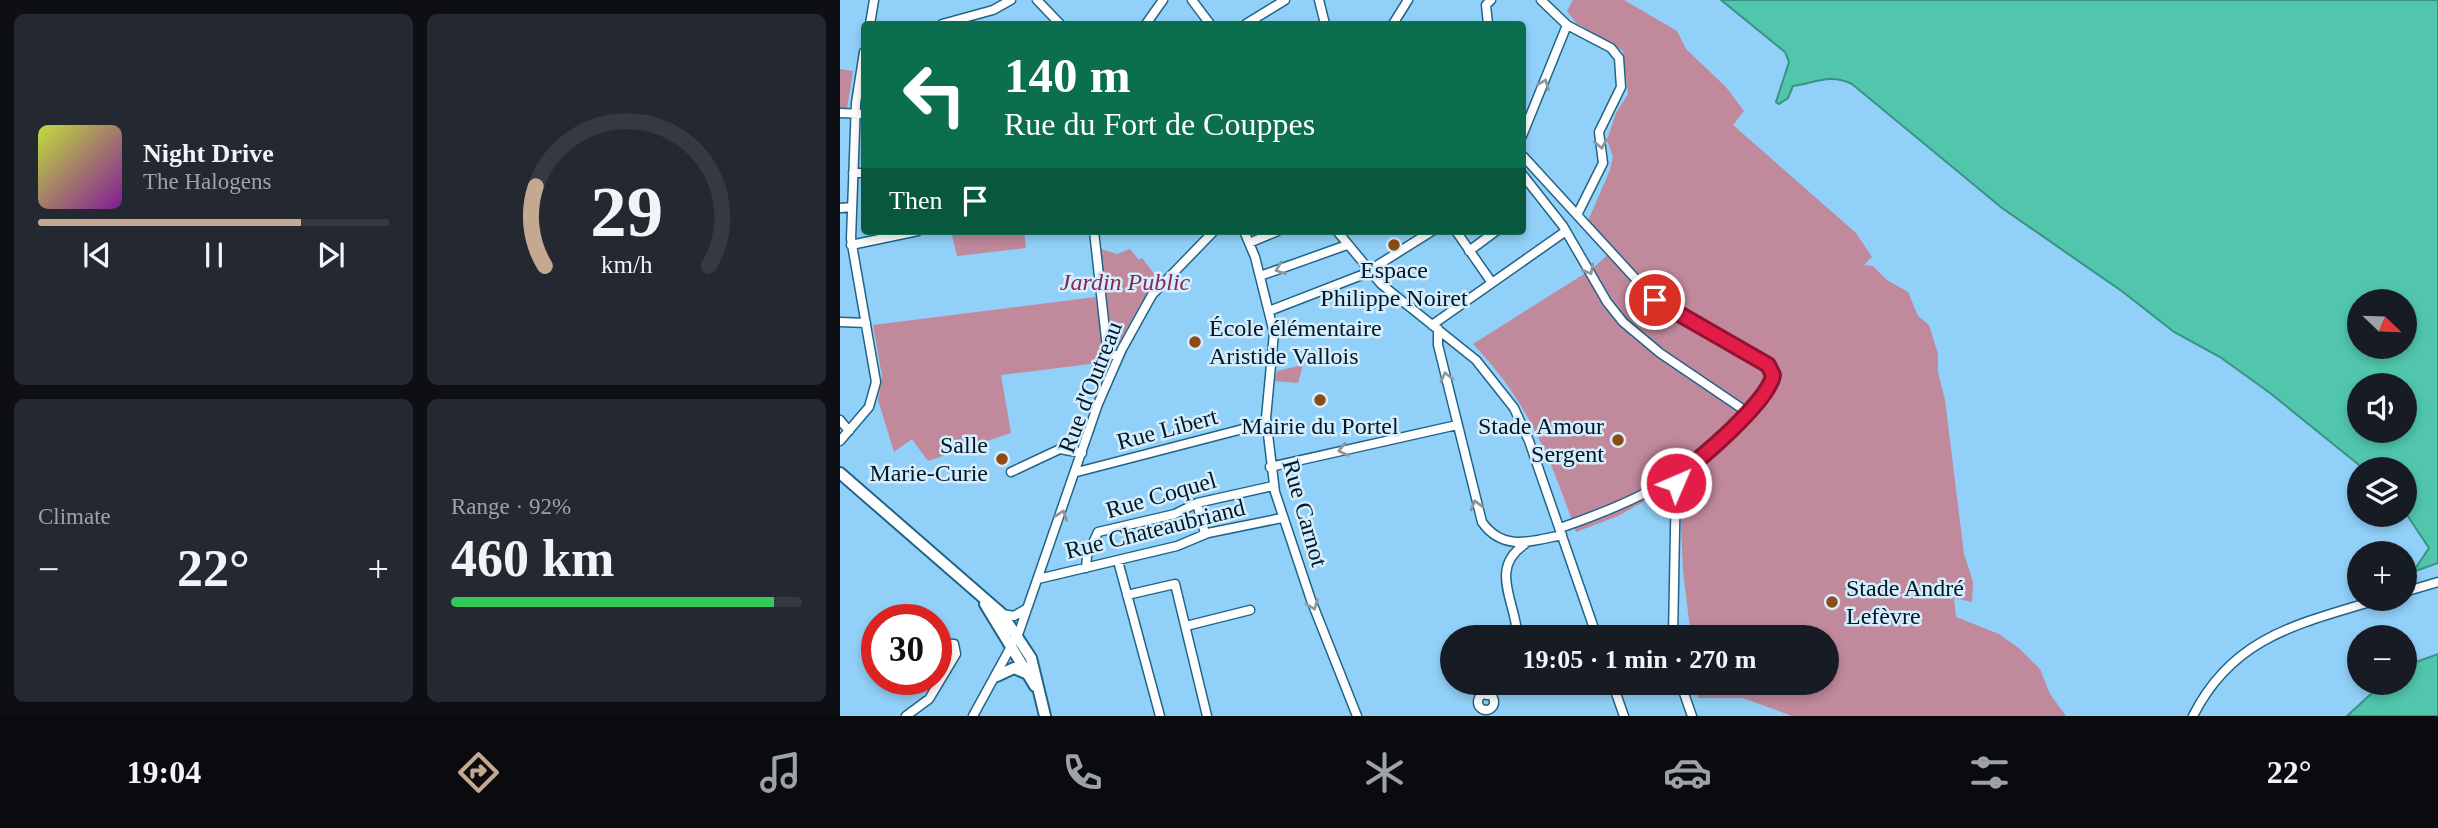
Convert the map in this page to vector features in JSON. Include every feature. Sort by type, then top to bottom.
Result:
[{"type":"main road","points":[[840,473],[1002,614],[1015,631],[1033,675],[1044,712]]},
{"type":"main road","points":[[977,594],[1012,653],[1026,659],[1033,675]]},
{"type":"main road","points":[[997,676],[1014,668],[1033,675]]},
{"type":"street","points":[[870,21],[874,0]]},
{"type":"street","points":[[953,21],[993,10],[1011,0]]},
{"type":"street","points":[[1037,0],[1057,21]]},
{"type":"street","points":[[1148,21],[1163,0]]},
{"type":"street","points":[[1192,0],[1208,21]]},
{"type":"street","points":[[1251,21],[1285,0]]},
{"type":"street","points":[[1319,0],[1324,21]]},
{"type":"street","points":[[1395,21],[1408,0]]},
{"type":"street","points":[[1541,0],[1567,24],[1616,52],[1621,81],[1599,132],[1603,163],[1577,215]]},
{"type":"street","points":[[1486,2],[1488,21]]},
{"type":"street","points":[[1526,126],[1567,24]]},
{"type":"street","points":[[840,113],[860,114],[853,173],[851,245],[876,375],[875,391],[869,407],[840,441]]},
{"type":"street","points":[[1516,625],[1505,587],[1505,574],[1513,556],[1525,544],[1620,508],[1675,477],[1706,453],[1747,412],[1770,385],[1773,372],[1768,365],[1655,300],[1526,159]]},
{"type":"street","points":[[853,173],[861,173]]},
{"type":"street","points":[[1526,179],[1566,230],[1608,302],[1627,327],[1747,412]]},
{"type":"street","points":[[840,208],[852,208]]},
{"type":"street","points":[[1435,327],[1566,230]]},
{"type":"street","points":[[851,245],[898,235]]},
{"type":"street","points":[[1094,235],[1107,348],[1110,354],[1118,356]]},
{"type":"street","name":"Rue d'Outreau","points":[[973,716],[1012,653],[1015,631],[1030,603],[1118,356],[1152,295],[1210,235]]},
{"type":"street","name":"Rue Carnot","points":[[1246,235],[1260,276],[1274,333],[1266,423],[1273,486],[1282,518],[1357,716]]},
{"type":"street","points":[[1250,243],[1269,235]]},
{"type":"street","points":[[1339,235],[1368,271],[1476,360],[1514,408],[1528,436],[1593,625]]},
{"type":"street","points":[[1269,311],[1300,301],[1368,271],[1426,235]]},
{"type":"street","points":[[1459,235],[1492,283]]},
{"type":"street","points":[[1469,251],[1491,235]]},
{"type":"street","points":[[1260,276],[1347,245]]},
{"type":"street","points":[[840,321],[866,323]]},
{"type":"street","points":[[1435,327],[1480,518],[1500,538],[1525,544]]},
{"type":"street","points":[[840,420],[849,431]]},
{"type":"street","name":"Rue Libert","points":[[1077,472],[1266,423]]},
{"type":"street","points":[[1270,467],[1457,425]]},
{"type":"street","points":[[1011,472],[1060,449],[1082,453]]},
{"type":"street","points":[[1673,625],[1675,477]]},
{"type":"street","name":"Rue Coquel","points":[[1086,568],[1087,556],[1098,532],[1175,514],[1197,503],[1273,486]]},
{"type":"street","points":[[1197,503],[1205,534]]},
{"type":"street","name":"Rue Chateaubriand","points":[[1038,579],[1177,546],[1205,534],[1282,518]]},
{"type":"street","points":[[1118,561],[1160,716]]},
{"type":"street","points":[[2417,588],[2438,582]]},
{"type":"street","points":[[1127,596],[1175,584],[1206,716]]},
{"type":"street","points":[[1002,614],[1018,615],[1030,603]]},
{"type":"street","points":[[985,604],[1005,625],[1015,631]]},
{"type":"street","points":[[2193,716],[2219,675],[2257,643],[2287,628],[2347,609]]},
{"type":"street","points":[[1186,626],[1250,610]]},
{"type":"street","points":[[952,644],[956,654],[952,661]]},
{"type":"street","points":[[906,716],[931,695]]},
{"type":"street","points":[[1486,713],[1478,702],[1481,697],[1487,695]]},
{"type":"street","points":[[1617,695],[1624,716]]},
{"type":"street","points":[[1685,695],[1692,716]]},
{"type":"green space","points":[[1573,0],[1624,0],[1677,31],[1686,49],[1726,87],[1744,111],[1733,125],[1856,233],[1872,257],[1864,265],[1873,266],[1887,280],[1908,292],[1918,316],[1929,325],[1938,354],[1938,372],[1945,400],[1964,554],[1973,582],[1972,602],[1954,598],[1956,617],[1999,634],[2020,649],[2040,669],[2050,694],[2066,716],[1792,716],[1743,698],[1698,698],[1698,695],[1839,695],[1839,625],[1690,625],[1683,571],[1679,482],[1618,516],[1576,532],[1536,432],[1509,388],[1473,344],[1592,269],[1613,250],[1588,221],[1610,170],[1613,157],[1607,140],[1616,113],[1628,94],[1623,51],[1576,23],[1567,11]]},
{"type":"green space","points":[[840,69],[853,71],[847,109],[840,109]]},
{"type":"green space","points":[[952,235],[1024,235],[1026,248],[957,256]]},
{"type":"green space","name":"Jardin Public","points":[[1098,248],[1117,254],[1130,249],[1139,260],[1142,258],[1159,280],[1140,305],[1117,346],[1114,343],[1109,346]]},
{"type":"green space","points":[[1096,297],[1106,362],[1001,375],[1011,433],[928,461],[912,439],[894,452],[878,400],[882,376],[873,325]]},
{"type":"green space","points":[[1303,365],[1298,383],[1275,381],[1277,371]]},
{"type":"shaded area","points":[[1721,0],[2438,0],[2438,563],[2417,571],[2417,566],[2429,548],[2415,527],[2417,457],[2349,457],[2270,393],[2220,357],[2174,332],[2123,292],[2002,208],[1852,84],[1829,79],[1793,86],[1788,98],[1779,104],[1776,102],[1789,62],[1785,52]]},
{"type":"shaded area","points":[[2438,654],[2438,716],[2347,716],[2370,695],[2417,695],[2417,662]]},
{"type":"place","name":"Espace Philippe Noiret","points":[[1394,245]]},
{"type":"place","name":"École élémentaire Aristide Vallois","points":[[1195,342]]},
{"type":"place","name":"Mairie du Portel","points":[[1320,400]]},
{"type":"place","name":"Stade Amour Sergent","points":[[1618,440]]},
{"type":"place","name":"Salle Marie-Curie","points":[[1002,459]]},
{"type":"place","name":"Stade André Lefèvre","points":[[1832,602]]},
{"type":"route","points":[[1655,300],[1768,365],[1773,375],[1768,388],[1715,445],[1675,477],[1676,483]]}]
